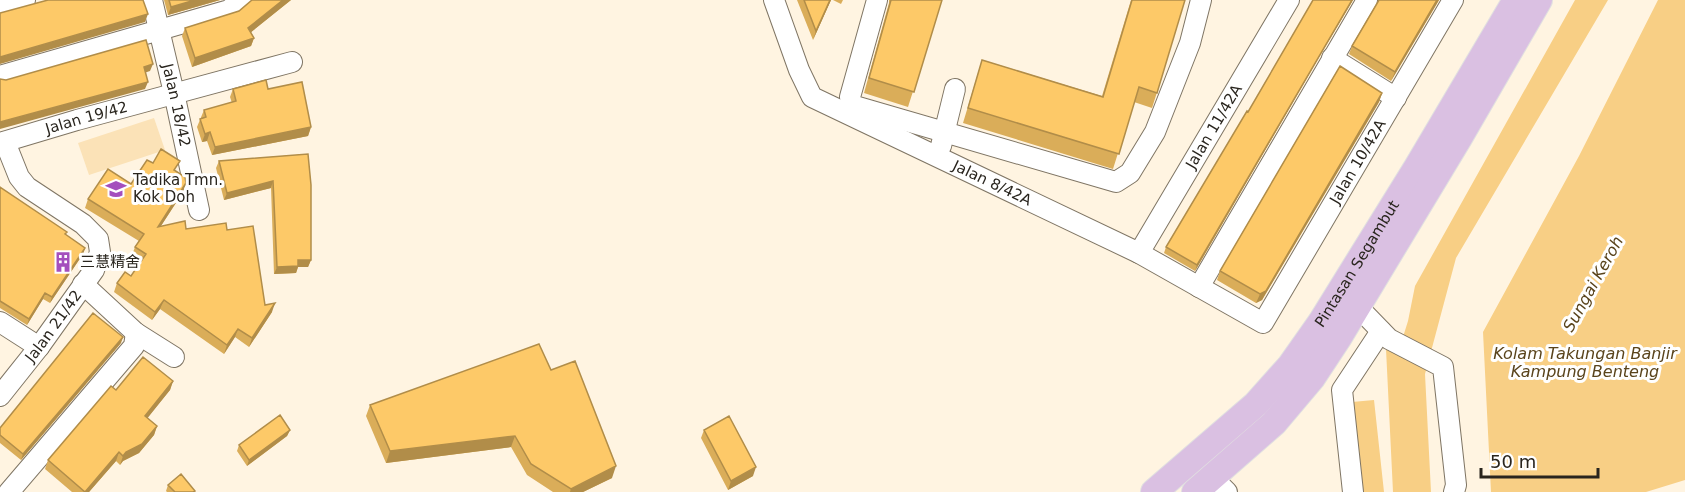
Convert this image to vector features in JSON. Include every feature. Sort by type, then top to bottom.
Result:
[{"type":"main road","name":"Pintasan Segambut","points":[[1154,492],[1256,404],[1290,366],[1321,322],[1411,177],[1516,0]]},
{"type":"main road","name":"Pintasan Segambut","points":[[1211,487],[1274,423],[1304,387],[1340,337],[1539,0]]},
{"type":"street","points":[[0,7],[25,0]]},
{"type":"street","name":"Jalan 18/42","points":[[152,0],[199,210]]},
{"type":"street","points":[[0,76],[229,10],[241,0]]},
{"type":"street","name":"Jalan 8/42A","points":[[774,0],[799,70],[812,97],[1140,254],[1263,323]]},
{"type":"street","points":[[877,0],[850,97],[855,106],[1116,182],[1130,173],[1155,132],[1190,43],[1201,0]]},
{"type":"street","name":"Jalan 11/42A","points":[[1140,254],[1289,0]]},
{"type":"street","points":[[1199,287],[1366,0]]},
{"type":"street","name":"Jalan 10/42A","points":[[1263,323],[1453,0]]},
{"type":"street","points":[[1332,58],[1396,98]]},
{"type":"street","name":"Jalan 19/42","points":[[2,143],[174,93],[292,62]]},
{"type":"street","points":[[938,157],[955,89]]},
{"type":"street","name":"Jalan 21/42","points":[[0,396],[39,347],[94,270],[100,252],[98,239],[83,224],[27,188],[2,143]]},
{"type":"street","points":[[83,284],[136,333],[174,357]]},
{"type":"street","points":[[1357,306],[1385,335],[1443,367],[1456,485],[1454,492]]},
{"type":"street","points":[[0,322],[39,347]]},
{"type":"street","points":[[10,488],[134,346],[136,333]]},
{"type":"street","points":[[1353,492],[1342,390],[1385,335]]},
{"type":"shaded area","points":[[154,118],[165,150],[89,175],[78,143]]},
{"type":"water","points":[[1575,0],[1608,0],[1456,258],[1425,374],[1431,492],[1393,492],[1386,349],[1403,337],[1415,286]]},
{"type":"water","name":"Kolam Takungan Banjir Kampung Benteng","points":[[1658,0],[1685,0],[1685,480],[1646,492],[1491,492],[1483,332],[1579,156]]},
{"type":"water","points":[[1374,400],[1384,492],[1362,492],[1352,402]]},
{"type":"building","points":[[48,0],[143,0],[148,14],[0,57],[0,13]]},
{"type":"building","points":[[169,0],[195,0],[171,7]]},
{"type":"building","points":[[252,0],[283,0],[248,28],[254,38],[195,58],[185,28],[239,11]]},
{"type":"building","points":[[804,0],[830,0],[816,31]]},
{"type":"building","points":[[891,0],[942,0],[914,92],[869,78]]},
{"type":"building","points":[[1132,0],[1185,0],[1157,93],[1139,87],[1119,154],[968,108],[982,60],[1103,97]]},
{"type":"building","points":[[1313,0],[1352,0],[1197,265],[1166,247]]},
{"type":"building","points":[[1379,0],[1437,0],[1395,72],[1352,46]]},
{"type":"building","points":[[146,40],[153,64],[144,67],[148,82],[0,122],[0,79],[6,80]]},
{"type":"building","points":[[1340,66],[1382,93],[1266,291],[1260,294],[1220,271]]},
{"type":"building","points":[[266,80],[268,89],[302,82],[311,127],[215,147],[210,132],[205,134],[200,119],[206,117],[204,110],[236,101],[233,89]]},
{"type":"building","points":[[161,149],[180,161],[174,170],[185,177],[186,183],[158,227],[185,221],[186,229],[226,223],[227,230],[253,226],[265,305],[275,303],[252,338],[238,329],[227,345],[164,300],[155,312],[117,283],[125,272],[131,276],[146,254],[135,247],[144,234],[88,199],[108,169],[131,184],[147,160],[153,163]]},
{"type":"building","points":[[308,154],[311,185],[311,260],[298,260],[298,266],[277,267],[273,181],[227,193],[219,161]]},
{"type":"building","points":[[0,187],[67,232],[65,234],[85,248],[52,297],[45,293],[29,319],[0,301]]},
{"type":"building","points":[[93,313],[123,337],[23,454],[0,435],[0,428]]},
{"type":"building","points":[[539,344],[551,370],[575,361],[616,466],[571,489],[531,464],[515,436],[390,451],[370,405]]},
{"type":"building","points":[[143,357],[173,381],[145,416],[157,426],[142,444],[123,456],[119,452],[85,492],[48,460],[111,386],[116,390]]},
{"type":"building","points":[[280,415],[290,430],[249,460],[239,445]]},
{"type":"building","points":[[729,416],[756,467],[731,481],[704,430]]},
{"type":"building","points":[[181,474],[195,491],[175,492],[168,485]]},
{"type":"place","name":"Tadika Tmn. Kok Doh","points":[[116,189]]},
{"type":"place","name":"三慧精舍","points":[[63,262]]},
{"type":"water label","name":"Sungai Keroh","points":[[1593,284]]}]
